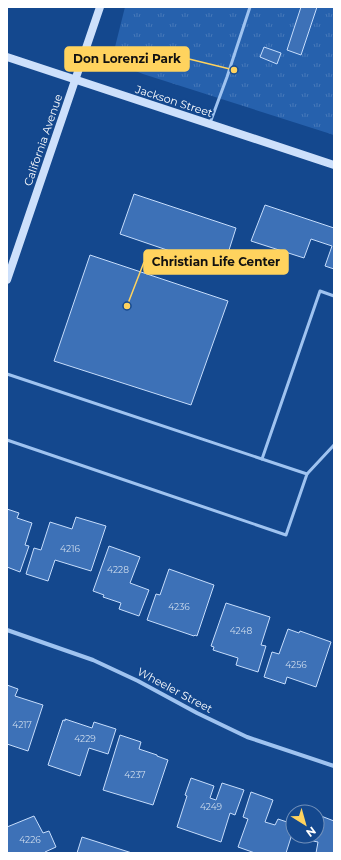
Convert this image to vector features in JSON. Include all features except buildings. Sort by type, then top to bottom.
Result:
[{"type":"main road","name":"California Avenue","points":[[7,280],[100,7]]},
{"type":"main road","name":"Jackson Street","points":[[7,57],[334,166]]},
{"type":"street","name":"Wheeler Street","points":[[7,630],[94,660],[247,737],[334,766]]},
{"type":"lane","points":[[209,124],[250,7]]},
{"type":"lane","points":[[262,459],[320,291],[334,296]]},
{"type":"lane","points":[[7,374],[308,474]]},
{"type":"lane","points":[[7,440],[286,535],[308,474],[334,445]]},
{"type":"green space","points":[[125,7],[334,7],[334,135],[143,74],[123,66],[114,51]]},
{"type":"place","name":"Don Lorenzi Park","points":[[234,70]]},
{"type":"place","name":"Christian Life Center","points":[[127,306]]}]
